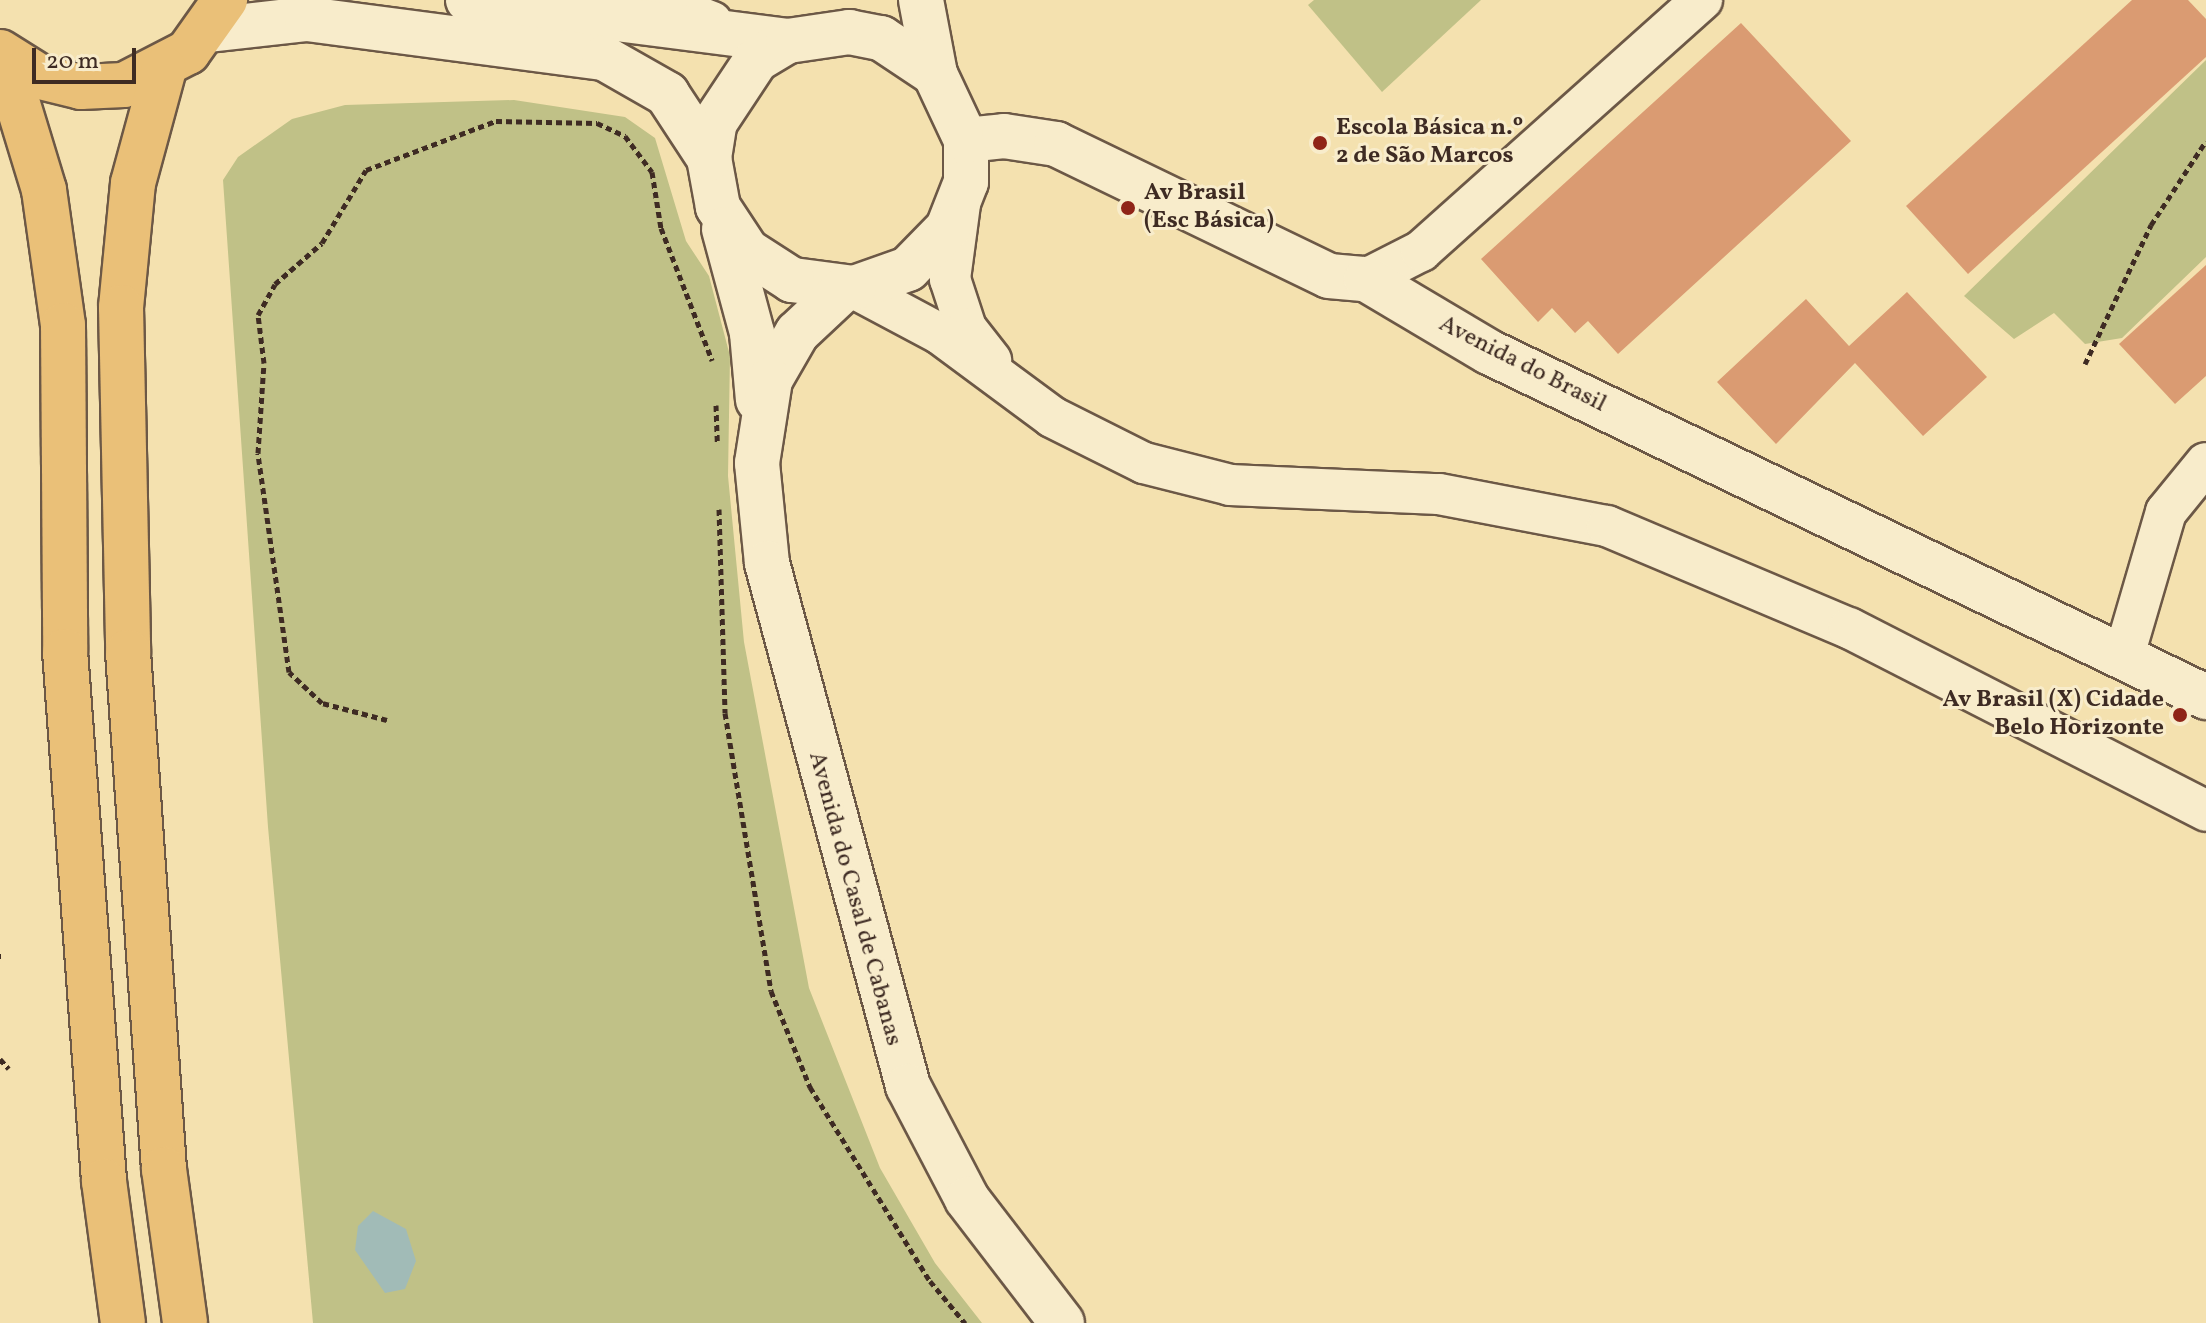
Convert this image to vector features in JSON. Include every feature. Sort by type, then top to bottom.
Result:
[{"type":"main road","points":[[2,54],[40,77],[81,87],[124,85],[164,69],[217,15]]},
{"type":"main road","points":[[2,54],[44,190],[63,325],[65,651],[104,1181],[123,1323]]},
{"type":"main road","points":[[164,69],[133,183],[121,307],[128,652],[164,1169],[185,1323]]},
{"type":"street","points":[[468,0],[787,37],[881,38],[935,74]]},
{"type":"street","points":[[656,0],[787,37]]},
{"type":"street","points":[[857,0],[787,37],[731,88],[715,122],[709,158],[718,207],[768,268],[849,288],[940,334],[1014,388],[1103,445],[1183,474],[1283,490],[1439,494],[1526,507],[1637,537],[1849,628],[2206,811]]},
{"type":"street","points":[[921,0],[935,74],[966,140],[961,202],[951,255],[955,301],[1014,388]]},
{"type":"street","points":[[1366,279],[1421,251],[1702,0]]},
{"type":"street","points":[[217,15],[307,19],[604,58],[667,94],[709,158]]},
{"type":"street","name":"Avenida do Brasil","points":[[966,140],[1004,136],[1056,144],[1329,276],[1366,279],[1489,352],[2206,697]]},
{"type":"street","points":[[849,288],[908,269],[948,228],[961,202]]},
{"type":"street","name":"Avenida do Casal de Cabanas","points":[[718,207],[752,333],[760,432],[758,518],[767,563],[891,1038],[967,1199],[1062,1323]]},
{"type":"street","name":"Avenida do Casal de Cabanas","points":[[760,432],[782,353],[849,288]]},
{"type":"street","points":[[2123,659],[2166,512],[2206,463]]},
{"type":"path","points":[[387,720],[322,703],[289,672],[258,453],[264,363],[258,315],[275,284],[322,243],[366,170],[496,121],[597,123],[625,136],[652,172],[661,228],[716,376]]},
{"type":"path","points":[[2085,364],[2151,225],[2206,141]]},
{"type":"path","points":[[716,389],[718,456]]},
{"type":"path","points":[[719,498],[725,713],[771,991],[810,1087],[930,1281],[965,1323]]},
{"type":"path","points":[[0,1059],[9,1069]]},
{"type":"green space","points":[[1314,0],[1481,0],[1382,92],[1308,5]]},
{"type":"green space","points":[[2206,60],[2206,257],[2122,338],[2085,344],[2054,313],[2014,339],[1964,296]]},
{"type":"green space","points":[[514,100],[625,117],[655,138],[686,241],[709,276],[730,356],[728,476],[744,642],[809,988],[880,1168],[935,1263],[982,1323],[313,1323],[268,827],[223,180],[238,157],[292,119],[345,105]]},
{"type":"water","points":[[373,1211],[406,1229],[416,1261],[405,1289],[385,1293],[355,1250],[358,1226]]},
{"type":"building","points":[[2132,0],[2188,0],[2206,19],[2206,57],[1968,274],[1906,206]]},
{"type":"building","points":[[1741,23],[1851,141],[1618,354],[1588,321],[1575,333],[1552,308],[1538,322],[1481,259]]},
{"type":"building","points":[[2206,265],[2206,376],[2175,404],[2119,344]]},
{"type":"building","points":[[1907,292],[1987,377],[1923,436],[1855,363],[1776,444],[1717,382],[1806,299],[1849,346]]},
{"type":"place","name":"Escola Básica n.º 2 de São Marcos","points":[[1320,143]]},
{"type":"place","name":"Av Brasil (Esc Básica)","points":[[1128,208]]},
{"type":"place","name":"Av Brasil (X) Cidade Belo Horizonte","points":[[2180,715]]}]
